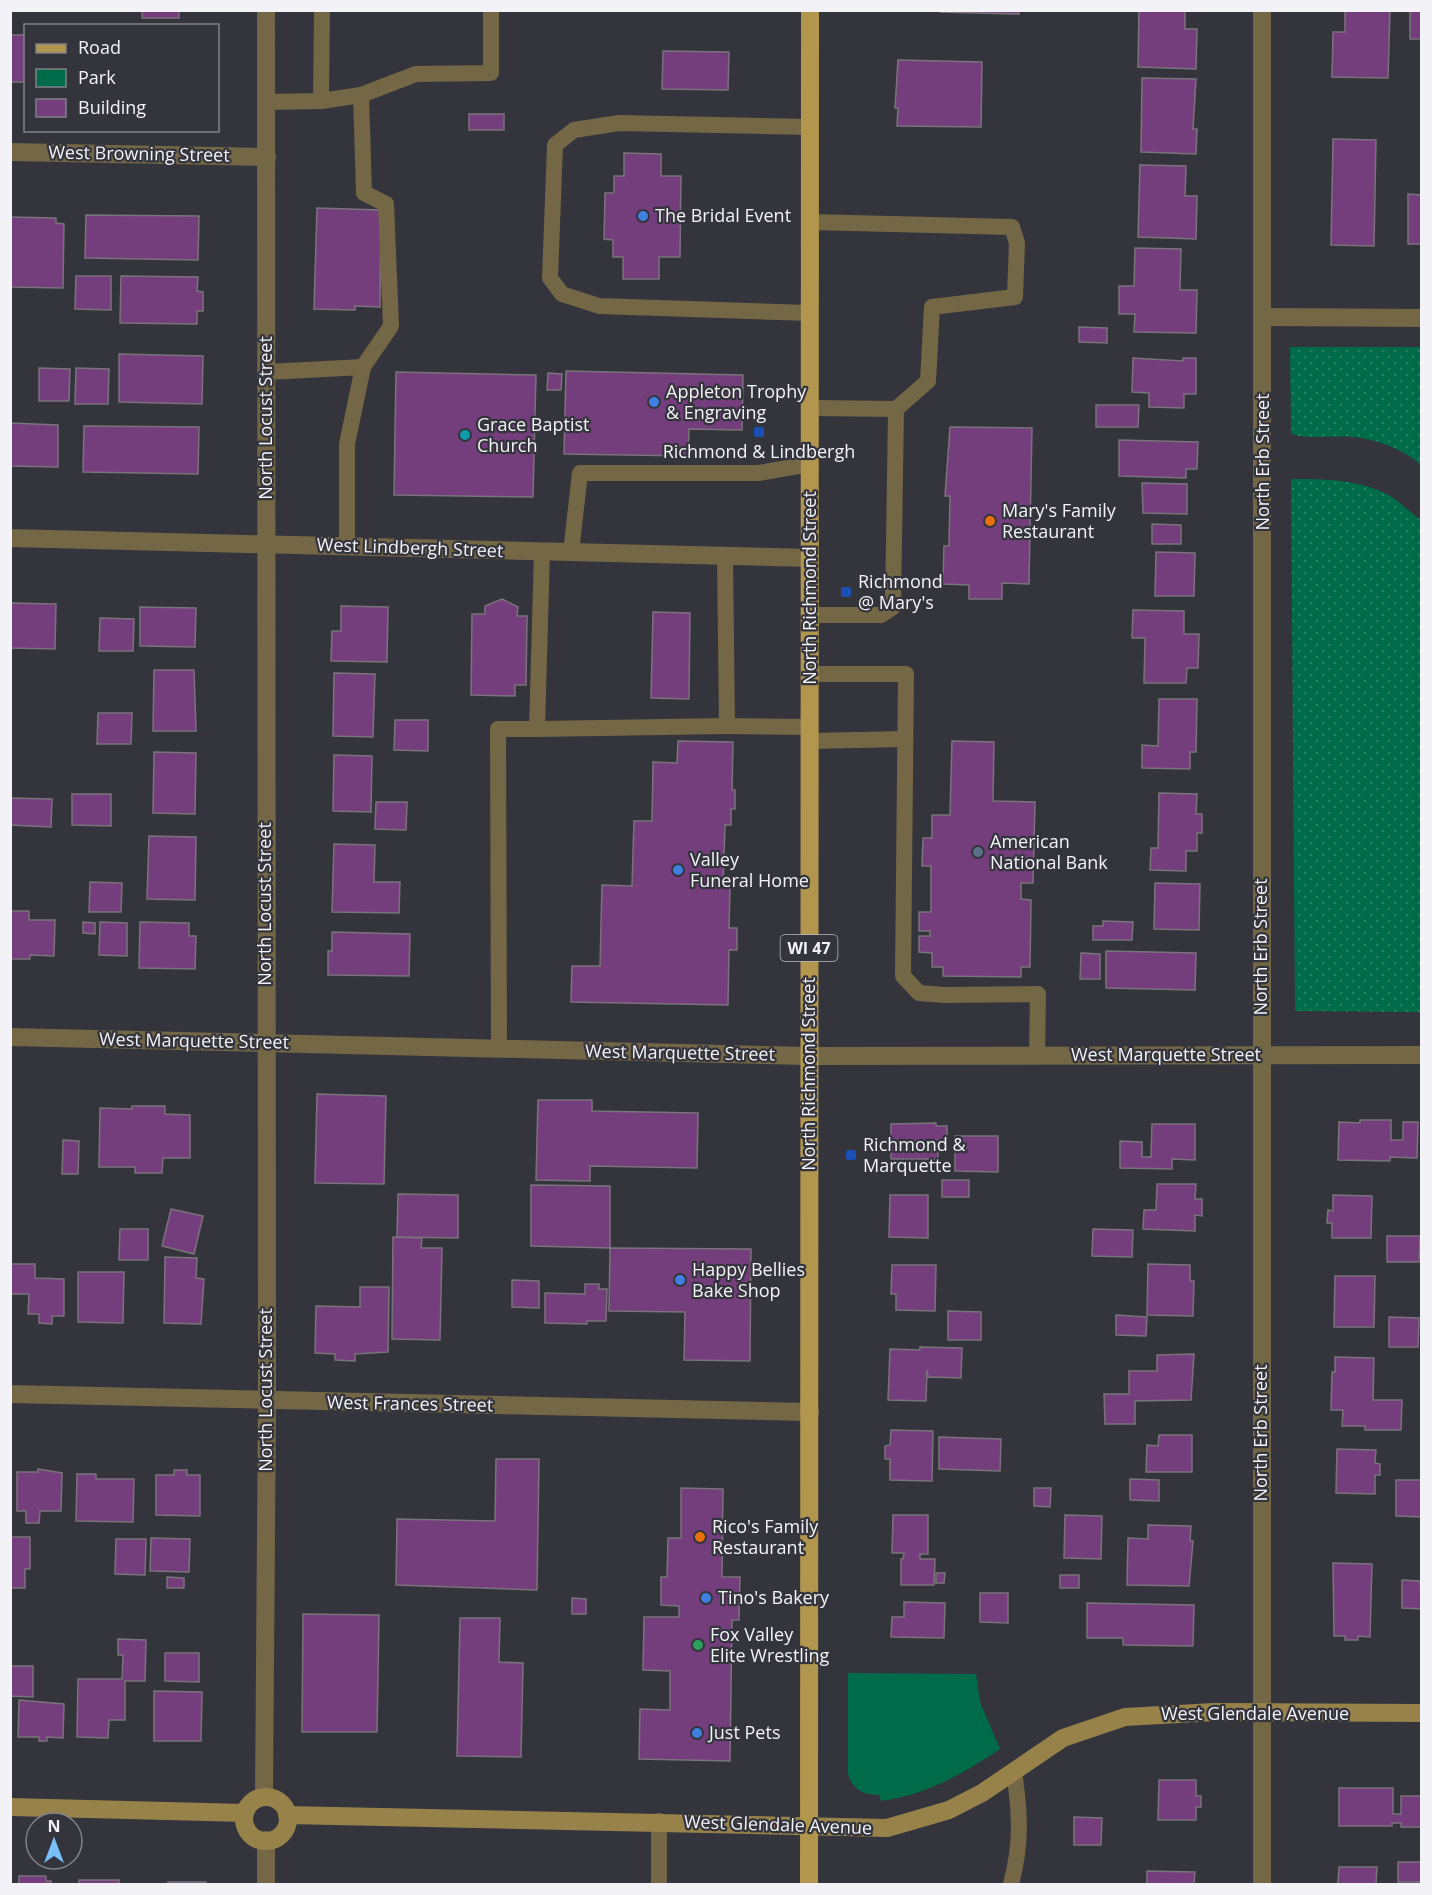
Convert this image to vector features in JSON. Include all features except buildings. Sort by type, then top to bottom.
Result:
[{"type":"main road","name":"North Richmond Street","points":[[809,1884],[810,10]]},
{"type":"street","name":"North Locust Street","points":[[264,1797],[267,1401],[265,1043],[268,102],[266,10]]},
{"type":"street","name":"North Erb Street","points":[[1262,10],[1262,1884]]},
{"type":"street","name":"West Browning Street","points":[[10,152],[267,157]]},
{"type":"street","points":[[1263,317],[1422,318]]},
{"type":"street","name":"West Lindbergh Street","points":[[10,538],[810,558]]},
{"type":"street","name":"West Marquette Street","points":[[10,1037],[808,1056],[1422,1055]]},
{"type":"street","name":"West Frances Street","points":[[10,1394],[810,1412]]},
{"type":"street","name":"West Glendale Avenue","points":[[287,1815],[659,1821],[868,1829],[912,1822],[949,1810],[974,1797],[1063,1738],[1125,1717],[1158,1713],[1422,1713]]},
{"type":"street","points":[[264,1797],[276,1800],[287,1815],[283,1833],[266,1840],[249,1832],[245,1813],[252,1803],[264,1797]]},
{"type":"street","points":[[10,1807],[245,1813]]},
{"type":"street","points":[[266,1840],[266,1884]]},
{"type":"lane","points":[[321,101],[322,10]]},
{"type":"lane","points":[[268,102],[321,101],[361,95],[416,75],[491,73],[491,10]]},
{"type":"lane","points":[[347,546],[347,444],[363,367],[391,326],[386,204],[364,193],[361,95]]},
{"type":"lane","points":[[810,127],[619,123],[574,130],[555,144],[550,278],[562,294],[599,306],[810,313]]},
{"type":"lane","points":[[810,222],[1012,227],[1017,243],[1015,297],[932,307],[928,381],[896,409],[810,408]]},
{"type":"lane","points":[[267,372],[363,367]]},
{"type":"lane","points":[[810,615],[881,615],[893,607],[896,409]]},
{"type":"lane","points":[[571,552],[580,473],[759,472],[810,464]]},
{"type":"lane","points":[[537,729],[542,552]]},
{"type":"lane","points":[[725,556],[727,726]]},
{"type":"lane","points":[[810,674],[906,674],[903,976],[919,993],[1038,994],[1037,1056]]},
{"type":"lane","points":[[499,1048],[498,729],[727,726],[810,734],[905,739]]},
{"type":"lane","points":[[1011,1884],[1019,1853],[1020,1833],[1020,1813],[1014,1771]]},
{"type":"lane","points":[[659,1821],[659,1884]]},
{"type":"green space","points":[[1290,347],[1421,347],[1421,465],[1398,450],[1371,440],[1306,437],[1291,434]]},
{"type":"green space","points":[[1291,479],[1330,480],[1368,487],[1392,497],[1421,520],[1421,1012],[1295,1011]]},
{"type":"green space","points":[[848,1673],[976,1674],[980,1702],[1000,1749],[958,1775],[929,1789],[881,1801],[879,1795],[863,1793],[856,1788],[848,1774]]},
{"type":"place","name":"The Bridal Event","points":[[643,216]]},
{"type":"place","name":"Appleton Trophy & Engraving","points":[[654,402]]},
{"type":"place","name":"Richmond & Lindbergh","points":[[759,432]]},
{"type":"place","name":"Grace Baptist Church","points":[[465,435]]},
{"type":"place","name":"Mary's Family Restaurant","points":[[990,521]]},
{"type":"place","name":"Richmond @ Mary's","points":[[846,592]]},
{"type":"place","name":"American National Bank","points":[[978,852]]},
{"type":"place","name":"Valley Funeral Home","points":[[678,870]]},
{"type":"place","name":"Richmond & Marquette","points":[[851,1155]]},
{"type":"place","name":"Happy Bellies Bake Shop","points":[[680,1280]]},
{"type":"place","name":"Rico's Family Restaurant","points":[[700,1537]]},
{"type":"place","name":"Tino's Bakery","points":[[706,1598]]},
{"type":"place","name":"Fox Valley Elite Wrestling","points":[[698,1645]]},
{"type":"place","name":"Just Pets","points":[[697,1733]]}]
